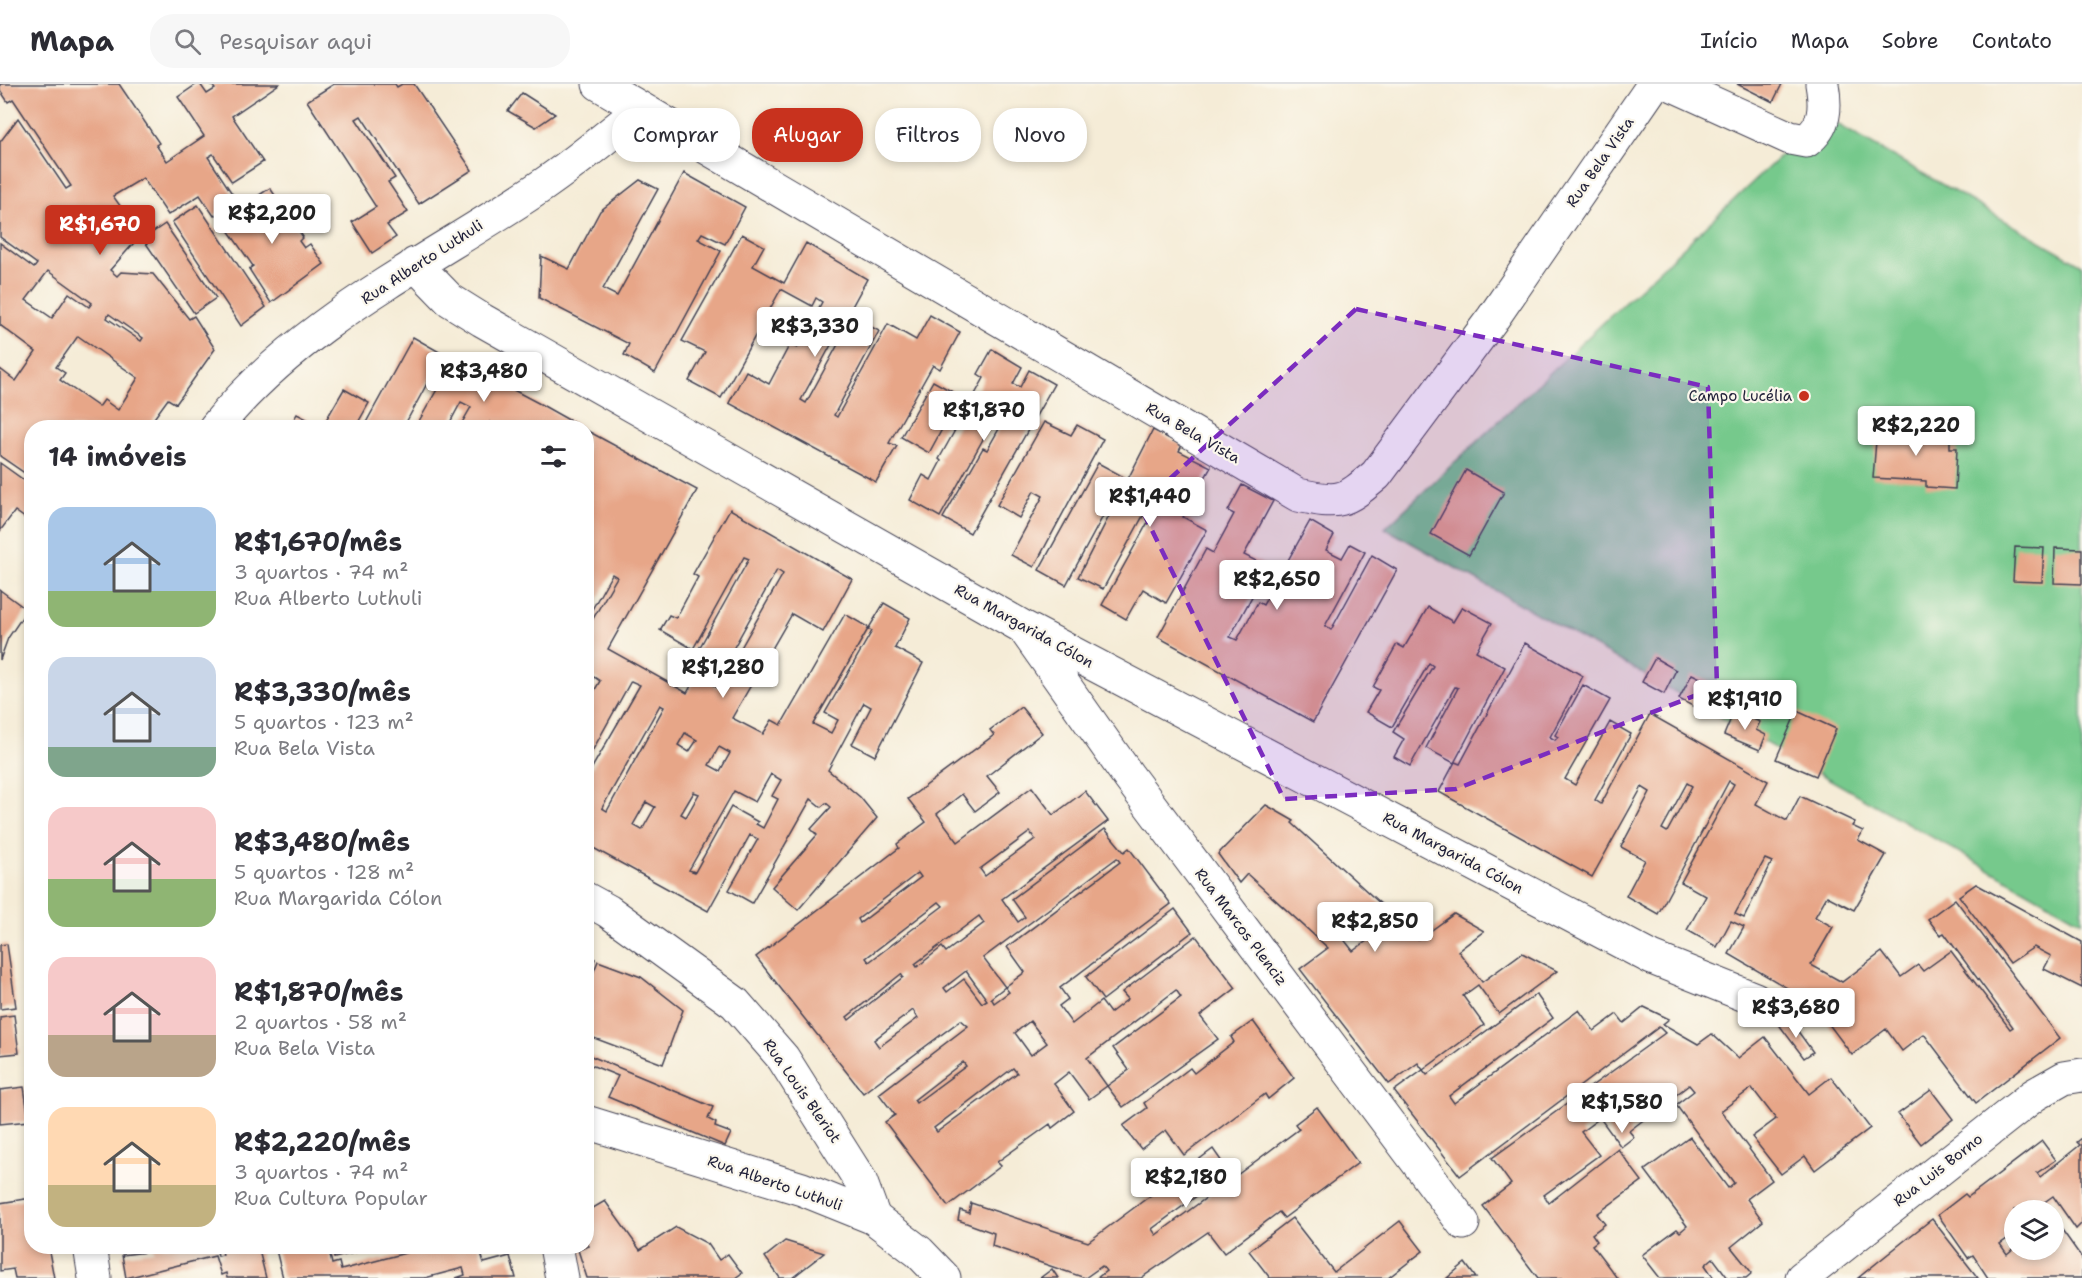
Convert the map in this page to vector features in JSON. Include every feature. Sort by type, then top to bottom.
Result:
[{"type":"street","name":"Rua Bela Vista","points":[[599,84],[637,108]]},
{"type":"street","name":"Rua Bela Vista","points":[[729,162],[1298,495],[1331,502],[1352,496],[1376,475],[1493,318],[1654,84]]},
{"type":"street","points":[[1671,84],[1790,138],[1806,141],[1818,132],[1823,116],[1823,88]]},
{"type":"street","name":"Rua Alberto Luthuli","points":[[223,420],[283,356],[415,264],[544,185],[612,132]]},
{"type":"street","name":"Rua Margarida Cólon","points":[[415,264],[450,300],[482,320],[1023,627],[1652,958],[1755,999]]},
{"type":"street","name":"Rua Marcos Plenciz","points":[[1023,627],[1136,786],[1463,1223]]},
{"type":"street","name":"Rua Louis Bleriot","points":[[594,903],[608,911],[735,1003],[783,1059],[829,1126],[860,1180],[874,1218]]},
{"type":"street","name":"Rua Luis Borno","points":[[1802,1278],[2034,1095],[2064,1078],[2082,1076]]},
{"type":"street","name":"Rua Alberto Luthuli","points":[[594,1124],[802,1189],[874,1218],[919,1252],[944,1278]]},
{"type":"street","points":[[91,1254],[95,1278]]},
{"type":"street","points":[[558,1254],[562,1278]]},
{"type":"highlighted area","points":[[1356,309],[1708,387],[1717,687],[1456,789],[1284,799],[1140,506]]},
{"type":"green space","name":"Campo Lucélia","points":[[1823,116],[2082,265],[2082,922],[1385,528]]},
{"type":"building","points":[[0,84],[119,84],[159,143],[156,145],[167,161],[204,136],[178,97],[197,84],[200,84],[207,94],[215,89],[211,84],[279,84],[232,116],[263,162],[232,182],[213,154],[208,157],[237,201],[214,216],[200,195],[168,215],[143,178],[113,196],[141,235],[110,270],[117,276],[121,272],[153,274],[189,319],[194,316],[215,349],[176,404],[168,399],[153,420],[24,420],[24,472],[0,456],[0,369],[16,381],[36,352],[0,325],[0,243],[34,268],[37,264],[0,237],[0,142],[18,118],[66,189],[71,186],[13,99],[8,102],[0,90]],"holes":[[[48,271],[92,303],[89,307],[69,293],[52,318],[26,300]],[[109,314],[143,338],[141,341],[107,318]],[[78,336],[138,378],[118,410],[104,400],[99,407],[60,380],[65,373],[56,367]]]},
{"type":"building","points":[[334,84],[395,84],[397,87],[402,84],[414,84],[472,170],[419,204],[361,116],[356,119],[395,178],[388,182],[408,212],[387,225],[396,237],[372,253],[352,222],[376,207],[307,101]]},
{"type":"building","points":[[1737,84],[1782,84],[1773,102]]},
{"type":"building","points":[[522,93],[555,114],[536,127],[508,111]]},
{"type":"building","points":[[684,173],[745,207],[725,244],[702,233],[698,239],[721,251],[655,373],[624,355],[629,344],[539,298],[541,256],[569,269],[600,211],[640,180],[658,189],[603,289],[617,296]]},
{"type":"building","points":[[270,188],[303,237],[299,241],[304,248],[310,244],[324,264],[271,303],[249,269],[253,266],[221,220]]},
{"type":"building","points":[[198,205],[266,307],[241,326],[172,222]]},
{"type":"building","points":[[165,224],[216,298],[194,313],[143,239]]},
{"type":"building","points":[[742,234],[764,246],[753,266],[784,283],[806,243],[867,279],[801,400],[806,403],[853,317],[879,331],[834,415],[837,417],[888,324],[916,340],[930,315],[960,332],[940,369],[933,365],[889,443],[897,446],[876,482],[729,403],[746,371],[769,384],[790,344],[797,348],[822,302],[816,298],[812,306],[781,289],[721,398],[689,381],[705,352],[682,341]]},
{"type":"building","points":[[413,337],[443,354],[407,420],[367,420]]},
{"type":"building","points":[[992,349],[1022,367],[1013,384],[1020,387],[1029,370],[1054,384],[970,533],[943,518],[983,448],[987,450],[1000,427],[992,423],[940,517],[910,500],[923,475],[931,480],[941,461],[939,459],[984,378],[978,374]]},
{"type":"building","points":[[447,355],[569,420],[464,420],[471,407],[461,402],[451,420],[420,420],[439,386],[433,382]]},
{"type":"building","points":[[933,381],[960,396],[929,453],[901,437]]},
{"type":"building","points":[[344,389],[369,403],[359,420],[326,420]]},
{"type":"building","points":[[297,414],[309,420],[294,420]]},
{"type":"building","points":[[1044,422],[1071,435],[1077,425],[1103,439],[1034,567],[1011,555],[1043,496],[1034,491],[1019,518],[997,505]]},
{"type":"building","points":[[1877,428],[1950,433],[1950,448],[1957,448],[1955,489],[1926,487],[1926,481],[1873,478]]},
{"type":"building","points":[[1153,430],[1182,445],[1179,451],[1211,467],[1183,517],[1207,530],[1166,603],[1143,589],[1126,619],[1102,605],[1168,486],[1161,483],[1103,589],[1078,577]]},
{"type":"building","points":[[594,434],[697,490],[608,649],[687,693],[701,668],[691,663],[749,559],[744,557],[693,649],[660,630],[669,615],[676,618],[698,577],[693,574],[730,509],[852,579],[823,632],[792,614],[732,718],[763,734],[772,720],[781,725],[845,614],[869,628],[884,603],[910,618],[895,648],[923,663],[875,756],[852,744],[871,707],[864,703],[828,770],[860,797],[877,818],[798,910],[772,887],[817,835],[811,829],[831,807],[826,803],[821,807],[811,799],[752,903],[729,890],[758,839],[750,835],[708,911],[594,848],[594,764],[640,685],[631,681],[594,748],[594,691],[600,681],[594,677],[594,617],[617,577],[612,574],[594,606]],"holes":[[[777,570],[783,574],[718,688],[713,685]],[[868,629],[872,631],[825,713],[838,720],[831,733],[813,724]],[[660,705],[664,707],[607,811],[602,808]],[[685,733],[697,740],[689,752],[678,745]],[[719,747],[730,753],[720,771],[709,765]],[[771,774],[781,780],[772,796],[778,799],[763,828],[756,824],[758,822],[731,807],[695,872],[689,870],[734,791],[755,802]],[[694,792],[699,794],[686,817],[681,814]],[[646,802],[655,807],[642,830],[633,825]]]},
{"type":"building","points":[[0,463],[24,480],[24,517],[15,511],[0,531]]},
{"type":"building","points":[[1098,463],[1124,477],[1066,585],[1039,570]]},
{"type":"building","points":[[1466,470],[1504,492],[1469,555],[1431,534]]},
{"type":"building","points":[[1242,485],[1273,501],[1244,555],[1268,567],[1230,637],[1237,640],[1258,602],[1263,605],[1310,521],[1334,535],[1326,550],[1342,558],[1350,544],[1365,552],[1325,626],[1331,630],[1372,555],[1397,570],[1313,722],[1158,637],[1206,549],[1213,553],[1234,514],[1228,511]]},
{"type":"building","points":[[2015,547],[2044,548],[2042,582],[2013,581]]},
{"type":"building","points":[[2055,548],[2082,549],[2082,584],[2054,583]]},
{"type":"building","points":[[0,590],[24,608],[24,614],[8,638],[0,660]]},
{"type":"building","points":[[1428,607],[1453,622],[1462,607],[1492,623],[1476,651],[1505,667],[1454,763],[1426,748],[1458,688],[1455,687],[1410,766],[1394,757],[1404,739],[1393,732],[1433,666],[1429,663],[1392,727],[1366,712],[1379,690],[1373,687],[1397,644],[1404,648]]},
{"type":"building","points":[[1525,643],[1583,676],[1550,737],[1555,740],[1558,737],[1555,735],[1583,685],[1610,700],[1565,779],[1575,785],[1610,722],[1631,734],[1595,800],[1601,804],[1650,714],[1768,781],[1756,804],[1787,821],[1800,796],[1855,822],[1852,826],[1863,831],[1858,840],[1886,855],[1854,910],[1827,896],[1815,917],[1833,927],[1811,965],[1842,982],[1882,952],[1901,977],[1918,965],[1923,971],[1951,951],[2010,1029],[2013,1027],[1944,933],[1940,935],[1928,919],[1955,899],[2060,1038],[1976,1103],[1924,1034],[1902,1051],[1886,1029],[1852,1055],[1813,1003],[1729,954],[1744,927],[1731,921],[1717,947],[1687,930],[1706,896],[1681,882],[1734,784],[1729,781],[1658,914],[1626,896],[1645,860],[1621,847],[1650,792],[1642,787],[1592,877],[1439,792],[1455,762],[1460,764]],"holes":[[[1687,783],[1692,786],[1667,832],[1662,829]],[[1765,859],[1772,862],[1744,918],[1735,914]]]},
{"type":"building","points":[[1655,658],[1676,670],[1664,694],[1642,682]]},
{"type":"building","points":[[1692,674],[1715,685],[1702,711],[1679,699]]},
{"type":"building","points":[[1021,707],[1042,733],[987,776],[1000,792],[975,811],[962,794],[937,814],[958,842],[1032,787],[1053,815],[1085,791],[1108,821],[1002,899],[1018,922],[1025,917],[1012,899],[1105,829],[1124,852],[1129,848],[1171,904],[1060,988],[1068,999],[1059,1006],[1072,1024],[1101,1001],[1110,1013],[1128,999],[1122,992],[1196,936],[1236,988],[1200,1016],[1218,1039],[1123,1107],[1107,1086],[1089,1099],[1069,1072],[1054,1084],[1074,1111],[1052,1128],[1050,1124],[997,1162],[1001,1166],[948,1206],[885,1122],[895,1115],[879,1094],[968,1026],[961,1020],[863,1093],[756,957],[899,848],[897,844],[926,822],[908,799],[994,735],[990,730]],"holes":[[[1030,832],[1035,839],[985,876],[980,869]],[[1117,858],[1120,862],[1007,947],[1025,972],[1005,987],[983,958]],[[918,873],[921,877],[860,923],[858,919]],[[939,902],[943,906],[869,962],[866,958]],[[979,916],[984,923],[946,952],[942,947],[917,967],[915,964]],[[966,971],[987,1000],[982,1003],[964,979],[947,992],[944,988]],[[901,974],[903,977],[849,1020],[847,1017]],[[1005,987],[1009,992],[994,1003],[991,998]],[[1176,990],[1181,997],[1113,1048],[1129,1070],[1107,1086],[1087,1058]],[[913,1010],[918,1018],[879,1047],[874,1040]],[[1030,1021],[1047,1043],[1031,1055],[1015,1033]],[[963,1062],[966,1066],[916,1103],[914,1100]],[[1013,1068],[1017,1073],[937,1132],[934,1128]]]},
{"type":"building","points":[[1734,711],[1760,722],[1756,730],[1766,735],[1760,750],[1724,735]]},
{"type":"building","points":[[1797,711],[1836,729],[1816,776],[1776,759]]},
{"type":"building","points":[[1266,805],[1294,821],[1292,823],[1384,907],[1342,937],[1353,951],[1401,916],[1418,940],[1454,914],[1484,931],[1458,951],[1482,982],[1522,953],[1557,971],[1499,1014],[1478,985],[1463,996],[1484,1025],[1423,1070],[1418,1063],[1389,1084],[1300,969],[1328,948],[1247,874],[1239,883],[1218,854]]},
{"type":"building","points":[[1976,884],[2082,942],[2082,988],[2044,969],[2051,956],[2034,947],[2010,963],[1959,896]]},
{"type":"building","points":[[1175,909],[1192,932],[1103,1000],[1086,977]]},
{"type":"building","points":[[7,944],[16,1007],[0,1009],[0,945]]},
{"type":"building","points":[[598,961],[641,977],[683,1010],[663,1064],[594,1038],[594,971]]},
{"type":"building","points":[[1536,994],[1553,1018],[1449,1096],[1454,1103],[1579,1010],[1594,1031],[1617,1014],[1624,1023],[1644,1007],[1669,1019],[1663,1024],[1698,1044],[1712,1034],[1738,1058],[1765,1037],[1809,1094],[1831,1077],[1870,1128],[1815,1170],[1805,1156],[1781,1174],[1752,1137],[1776,1119],[1752,1088],[1721,1111],[1772,1180],[1747,1199],[1763,1221],[1731,1247],[1752,1273],[1746,1278],[1728,1278],[1713,1258],[1705,1265],[1714,1278],[1660,1278],[1642,1255],[1677,1229],[1680,1232],[1687,1226],[1645,1170],[1690,1137],[1728,1188],[1734,1183],[1676,1105],[1694,1091],[1689,1085],[1629,1131],[1634,1137],[1621,1147],[1600,1118],[1581,1132],[1599,1155],[1544,1195],[1549,1203],[1618,1149],[1642,1181],[1597,1214],[1605,1224],[1592,1234],[1597,1241],[1592,1245],[1617,1278],[1538,1278],[1483,1206],[1511,1184],[1492,1158],[1665,1033],[1659,1027],[1460,1176],[1394,1091],[1423,1070],[1427,1075]]},
{"type":"building","points":[[14,1015],[19,1053],[0,1055],[0,1017]]},
{"type":"building","points":[[1789,1019],[1813,1052],[1804,1058],[1780,1026]]},
{"type":"building","points":[[1253,1021],[1294,1078],[1268,1099],[1265,1094],[1184,1155],[1166,1130],[1141,1149],[1123,1126],[1147,1108],[1144,1103],[1190,1068],[1194,1073],[1234,1042],[1231,1037]]},
{"type":"building","points":[[594,1057],[713,1107],[708,1119],[716,1123],[715,1127],[731,1133],[725,1146],[608,1097],[618,1076],[594,1066]]},
{"type":"building","points":[[24,1087],[24,1122],[0,1124],[0,1090]]},
{"type":"building","points":[[1931,1090],[1953,1119],[1921,1144],[1898,1114]]},
{"type":"building","points":[[1317,1107],[1358,1163],[1284,1218],[1279,1212],[1224,1253],[1208,1232],[1141,1278],[1097,1278],[1106,1271],[1102,1266],[1085,1278],[992,1246],[994,1233],[958,1220],[960,1210],[969,1213],[971,1203],[1088,1242],[1213,1149],[1229,1172],[1152,1229],[1156,1235],[1299,1129],[1295,1124]]},
{"type":"building","points":[[2082,1138],[2082,1223],[2076,1229],[2064,1212],[2064,1200],[2056,1200],[2053,1196],[2047,1200],[2004,1200],[2004,1241],[2000,1244],[2004,1250],[2004,1260],[2064,1260],[2064,1233],[2082,1258],[2082,1278],[1988,1278],[1973,1255],[1968,1258],[1938,1215],[1965,1194],[1968,1197],[2042,1141],[2056,1160],[2037,1173],[2040,1177],[2080,1145],[2077,1142]]},
{"type":"building","points":[[24,1199],[24,1254],[50,1254],[54,1278],[15,1278],[13,1269],[0,1271],[0,1203]]},
{"type":"building","points":[[605,1201],[640,1250],[676,1227],[708,1244],[719,1260],[728,1254],[742,1273],[735,1278],[587,1278],[579,1254],[594,1254],[594,1207]]},
{"type":"building","points":[[1292,1218],[1334,1272],[1400,1221],[1423,1251],[1388,1278],[1270,1278],[1249,1251]]},
{"type":"building","points":[[1932,1219],[1978,1278],[1858,1278],[1909,1237]]},
{"type":"building","points":[[785,1241],[824,1253],[792,1278],[780,1278],[765,1257]]},
{"type":"building","points":[[260,1254],[266,1278],[227,1278],[226,1273],[221,1275],[215,1256],[126,1278],[122,1255]]},
{"type":"building","points":[[277,1254],[330,1254],[332,1264],[339,1262],[341,1270],[402,1254],[481,1254],[484,1263],[510,1256],[516,1278],[456,1278],[465,1275],[463,1268],[425,1278],[283,1278]]},
{"type":"building","points":[[333,1254],[350,1254],[334,1258]]},
{"type":"building","points":[[1465,1263],[1476,1278],[1447,1278]]},
{"type":"building","points":[[1052,1269],[1058,1278],[1040,1278]]},
{"type":"place","name":"Campo Lucélia","points":[[1804,396]]}]
